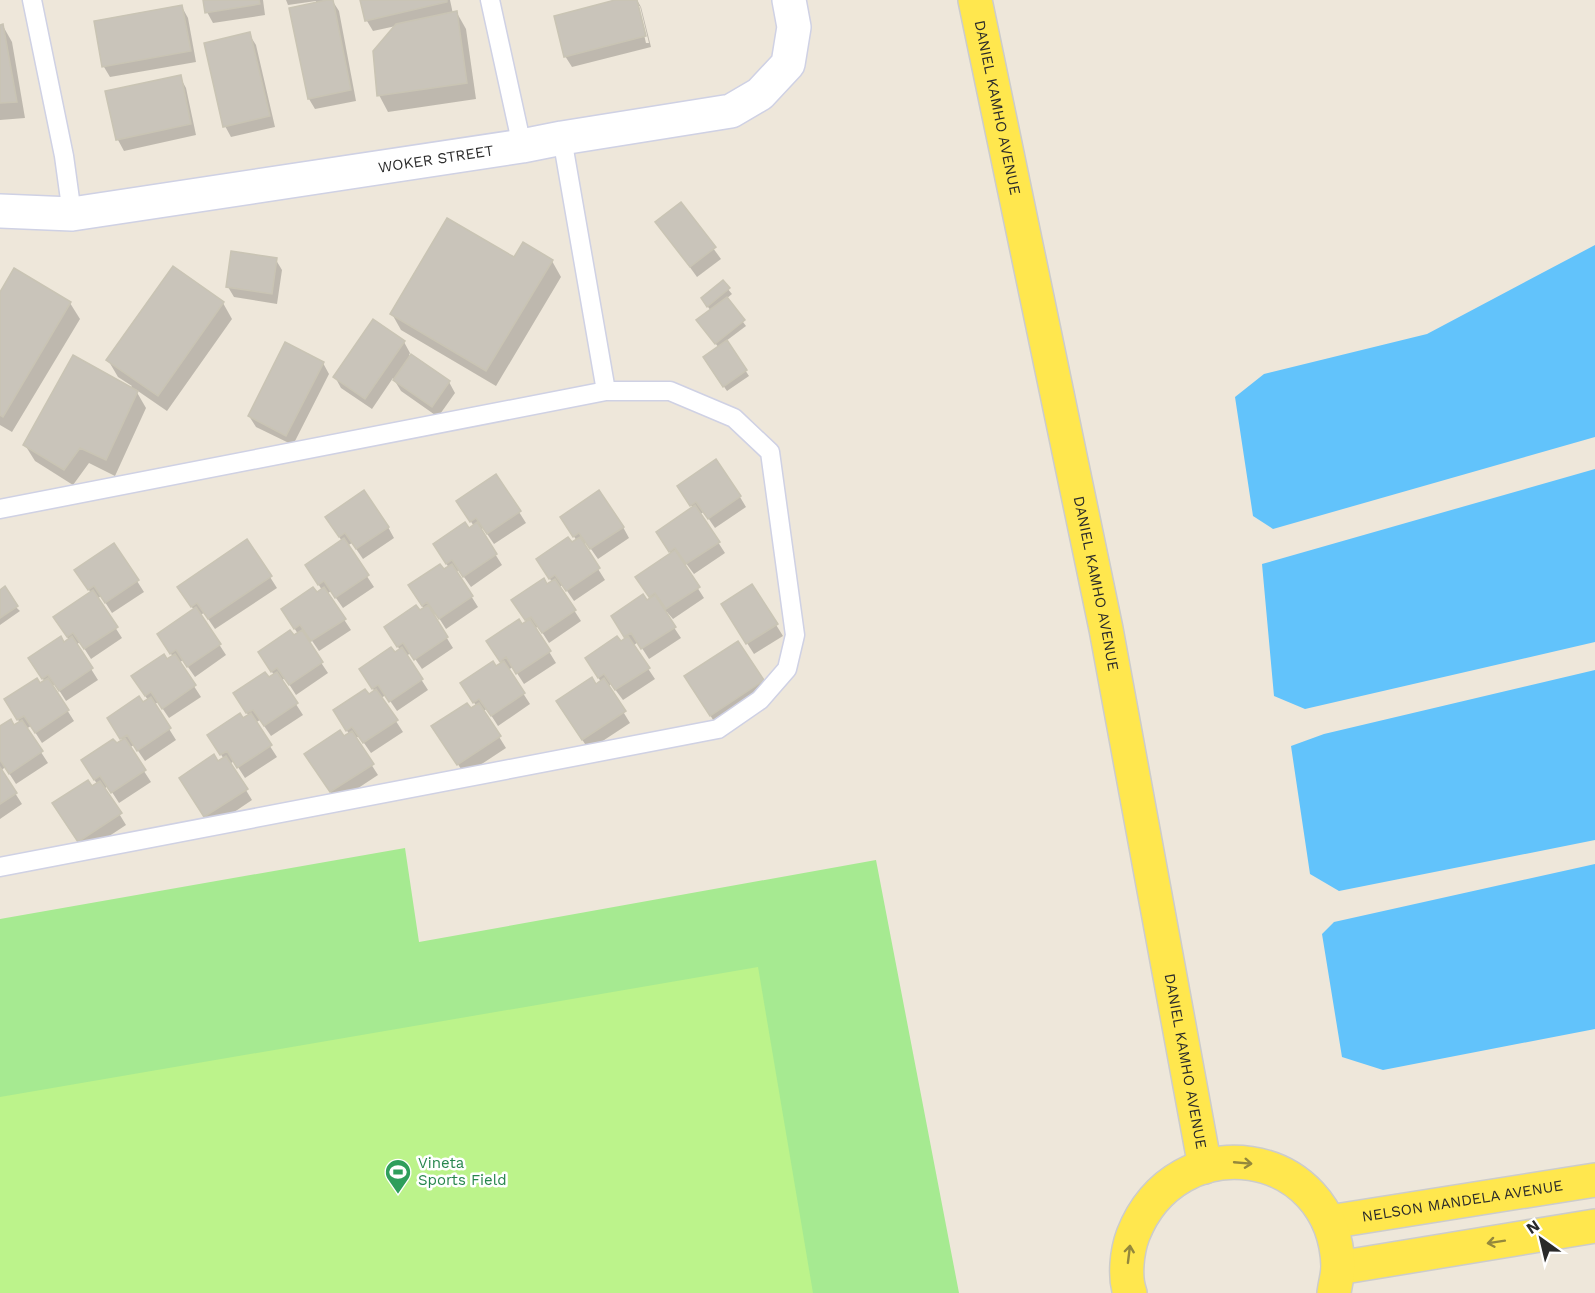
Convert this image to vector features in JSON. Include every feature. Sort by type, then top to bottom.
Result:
[{"type":"main road","name":"DANIEL KAMHO AVENUE","points":[[975,0],[1106,629],[1204,1167]]},
{"type":"main road","name":"DANIEL KAMHO AVENUE","points":[[1124,1292],[1131,1242],[1141,1216],[1158,1193],[1180,1176],[1204,1167],[1231,1162],[1256,1164],[1278,1171],[1299,1184],[1316,1202],[1329,1222],[1336,1245],[1336,1281]]},
{"type":"main road","name":"NELSON MANDELA AVENUE","points":[[1329,1222],[1595,1180]]},
{"type":"main road","points":[[1336,1281],[1595,1226]]},
{"type":"street","name":"WOKER STREET","points":[[0,211],[72,214],[522,146],[731,111],[760,94],[788,64],[794,27],[789,0]]},
{"type":"lane","points":[[32,0],[64,156],[72,214]]},
{"type":"lane","points":[[490,0],[522,146]]},
{"type":"lane","points":[[562,138],[606,391]]},
{"type":"lane","points":[[0,509],[606,391],[670,391],[734,418],[770,452],[795,635],[787,669],[760,700],[718,729],[0,867]]},
{"type":"green space","points":[[405,848],[419,942],[876,860],[959,1293],[0,1293],[0,919]]},
{"type":"green space","name":"Vineta Sports Field","points":[[758,967],[813,1293],[0,1293],[0,1097]]},
{"type":"water","points":[[1595,245],[1595,437],[1273,529],[1253,516],[1235,397],[1264,374],[1427,334]]},
{"type":"water","points":[[1595,469],[1595,642],[1305,709],[1274,696],[1262,564]]},
{"type":"water","points":[[1595,670],[1595,840],[1339,891],[1310,874],[1291,746],[1324,734]]},
{"type":"water","points":[[1595,864],[1595,1029],[1383,1070],[1342,1057],[1322,934],[1334,922]]},
{"type":"building","points":[[203,0],[259,0],[260,4],[205,13]]},
{"type":"building","points":[[333,0],[351,90],[308,99],[289,8]]},
{"type":"building","points":[[360,0],[447,0],[447,2],[365,21]]},
{"type":"building","points":[[615,0],[637,0],[646,36],[564,57],[554,16]]},
{"type":"building","points":[[182,5],[191,51],[102,67],[94,21]]},
{"type":"building","points":[[457,11],[467,83],[377,96],[373,51],[396,24]]},
{"type":"building","points":[[3,24],[17,102],[0,103],[0,25]]},
{"type":"building","points":[[250,32],[270,116],[223,127],[204,43]]},
{"type":"building","points":[[181,75],[191,124],[116,140],[105,91]]},
{"type":"building","points":[[681,202],[716,247],[690,267],[655,222]]},
{"type":"building","points":[[447,218],[514,257],[523,242],[553,260],[486,371],[390,314]]},
{"type":"building","points":[[231,251],[277,258],[272,294],[226,287]]},
{"type":"building","points":[[173,266],[224,302],[158,396],[106,360]]},
{"type":"building","points":[[14,268],[71,302],[3,417],[0,415],[0,292]]},
{"type":"building","points":[[723,280],[730,288],[707,307],[701,298]]},
{"type":"building","points":[[727,297],[745,320],[715,344],[696,320]]},
{"type":"building","points":[[373,319],[405,341],[365,399],[333,377]]},
{"type":"building","points":[[727,340],[747,370],[723,387],[703,357]]},
{"type":"building","points":[[285,342],[324,362],[286,436],[248,416]]},
{"type":"building","points":[[411,354],[450,381],[432,407],[393,380]]},
{"type":"building","points":[[73,355],[138,391],[106,460],[80,448],[64,470],[23,445]]},
{"type":"building","points":[[716,459],[741,496],[708,519],[696,502],[690,506],[677,486]]},
{"type":"building","points":[[496,474],[521,511],[487,534],[476,518],[470,522],[456,501]]},
{"type":"building","points":[[364,490],[389,527],[356,549],[345,533],[339,537],[325,517]]},
{"type":"building","points":[[599,490],[624,527],[590,549],[579,533],[573,537],[560,517]]},
{"type":"building","points":[[695,505],[720,542],[686,564],[675,548],[669,552],[656,532]]},
{"type":"building","points":[[465,522],[469,528],[477,522],[497,554],[463,577],[452,560],[446,564],[433,544]]},
{"type":"building","points":[[568,537],[572,542],[580,537],[600,568],[566,591],[555,575],[549,579],[536,559]]},
{"type":"building","points":[[344,538],[369,575],[335,598],[324,581],[318,585],[305,565]]},
{"type":"building","points":[[247,539],[272,576],[208,619],[197,603],[191,607],[177,587]]},
{"type":"building","points":[[114,543],[139,580],[105,603],[94,586],[88,590],[74,570]]},
{"type":"building","points":[[675,550],[700,587],[666,609],[655,593],[649,597],[635,577]]},
{"type":"building","points":[[440,564],[444,569],[452,564],[473,596],[439,619],[427,602],[422,606],[408,585]]},
{"type":"building","points":[[544,578],[547,584],[555,579],[576,610],[542,633],[531,617],[525,620],[511,600]]},
{"type":"building","points":[[752,584],[778,624],[746,644],[721,604]]},
{"type":"building","points":[[5,586],[18,606],[0,618],[0,590]]},
{"type":"building","points":[[313,587],[317,592],[324,587],[346,619],[311,641],[300,625],[294,629],[281,609]]},
{"type":"building","points":[[93,590],[118,627],[84,649],[73,633],[67,637],[53,617]]},
{"type":"building","points":[[643,594],[647,600],[655,595],[676,627],[641,649],[631,633],[624,637],[611,616]]},
{"type":"building","points":[[416,605],[420,610],[428,605],[448,637],[414,660],[403,643],[397,647],[384,627]]},
{"type":"building","points":[[196,607],[221,644],[187,667],[176,650],[170,654],[157,634]]},
{"type":"building","points":[[519,619],[522,624],[530,619],[551,651],[516,674],[506,657],[500,662],[486,641]]},
{"type":"building","points":[[290,630],[294,635],[302,630],[323,662],[289,685],[277,668],[271,672],[258,652]]},
{"type":"building","points":[[61,636],[64,642],[72,636],[93,668],[59,691],[48,675],[42,679],[28,658]]},
{"type":"building","points":[[617,636],[621,641],[628,636],[650,668],[615,690],[604,674],[598,678],[585,658]]},
{"type":"building","points":[[738,641],[764,680],[710,716],[684,676]]},
{"type":"building","points":[[391,647],[395,652],[402,647],[423,679],[389,702],[378,685],[372,689],[359,669]]},
{"type":"building","points":[[164,654],[167,659],[175,654],[196,685],[162,709],[151,692],[145,696],[131,676]]},
{"type":"building","points":[[493,661],[496,666],[504,661],[525,693],[491,716],[479,699],[473,703],[460,683]]},
{"type":"building","points":[[265,672],[269,677],[277,672],[298,703],[264,726],[253,710],[246,713],[233,693]]},
{"type":"building","points":[[592,677],[596,684],[604,678],[626,711],[582,740],[556,701]]},
{"type":"building","points":[[37,678],[40,683],[48,678],[69,710],[35,733],[24,716],[17,720],[4,699]]},
{"type":"building","points":[[365,689],[369,694],[376,689],[398,720],[363,743],[352,727],[346,731],[333,710]]},
{"type":"building","points":[[139,696],[143,702],[151,697],[171,728],[137,751],[127,735],[120,739],[107,718]]},
{"type":"building","points":[[467,703],[471,708],[479,703],[501,736],[457,765],[431,726]]},
{"type":"building","points":[[240,713],[243,718],[251,713],[272,745],[237,768],[227,751],[220,755],[207,735]]},
{"type":"building","points":[[11,719],[14,725],[22,720],[43,751],[9,774],[0,760],[0,726]]},
{"type":"building","points":[[340,730],[344,736],[352,731],[374,764],[330,792],[304,754]]},
{"type":"building","points":[[125,738],[146,770],[111,793],[100,776],[94,780],[81,760],[113,739],[117,743]]},
{"type":"building","points":[[214,754],[218,761],[226,756],[248,789],[204,817],[179,778]]},
{"type":"building","points":[[0,767],[17,793],[0,804]]},
{"type":"building","points":[[88,780],[92,786],[100,781],[122,813],[78,842],[52,803]]},
{"type":"place","name":"Vineta Sports Field","points":[[398,1195]]}]
